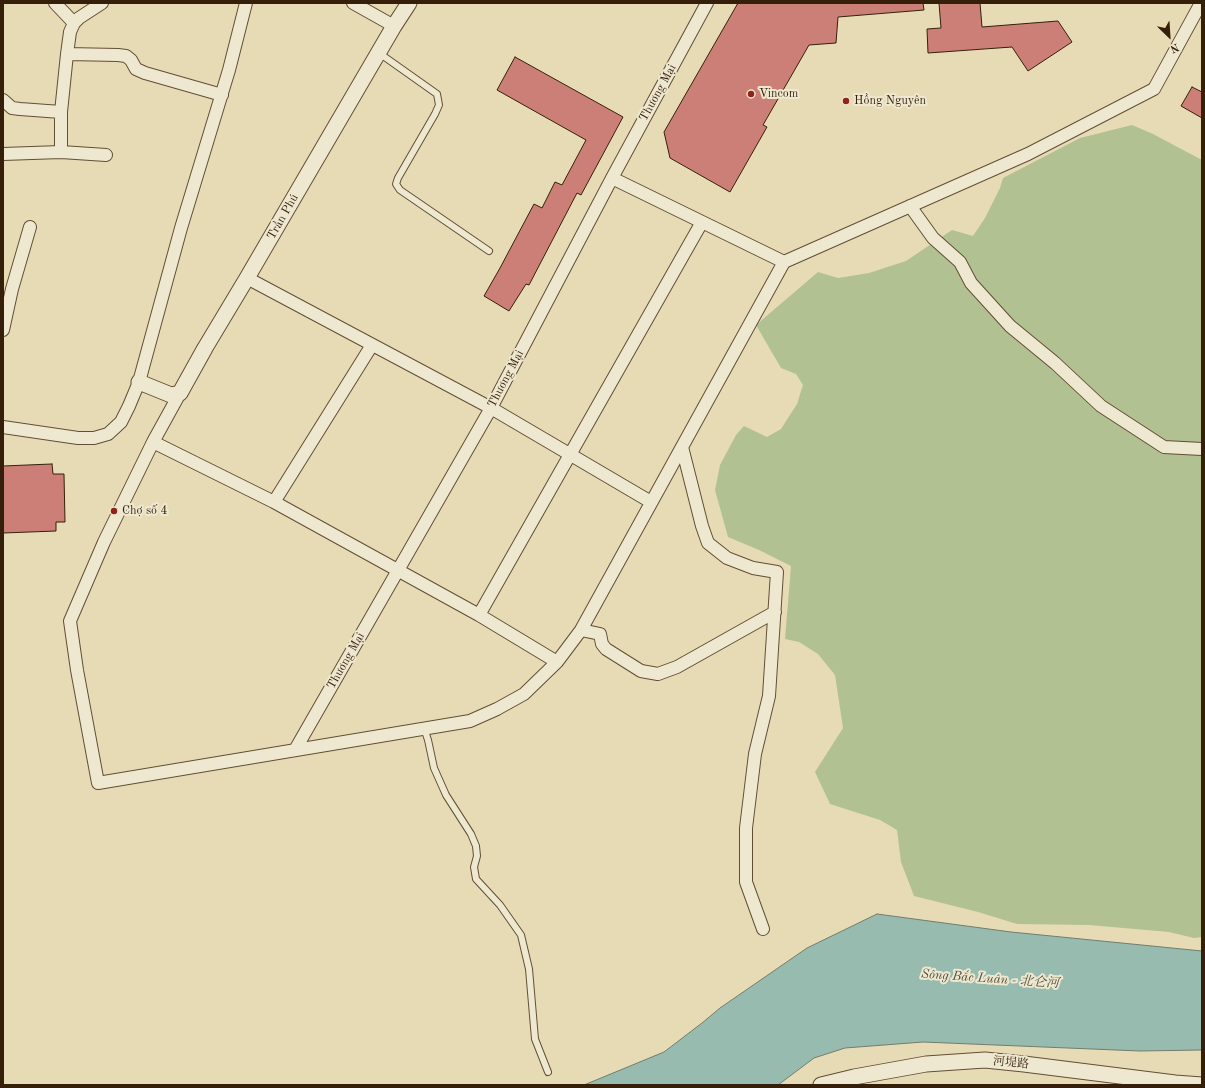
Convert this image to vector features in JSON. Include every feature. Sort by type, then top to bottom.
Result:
[{"type":"street","points":[[55,3],[74,23]]},
{"type":"street","points":[[61,152],[61,112],[70,32],[74,23],[79,18],[102,3]]},
{"type":"street","points":[[3,427],[78,438],[94,438],[108,434],[121,422],[139,382],[181,228],[230,70],[246,3]]},
{"type":"street","points":[[353,3],[394,26]]},
{"type":"street","name":"Trần Phú","points":[[180,393],[408,3]]},
{"type":"street","name":"Thương Mại","points":[[295,750],[491,408],[612,178],[707,3]]},
{"type":"street","points":[[180,393],[153,442],[104,542],[70,621],[77,670],[98,783],[470,721],[497,709],[524,694],[557,662],[581,630],[784,262],[1028,154],[1154,89],[1201,3]]},
{"type":"street","points":[[67,54],[118,54],[126,56],[131,60],[136,69],[145,73],[222,95]]},
{"type":"street","points":[[3,100],[12,108],[61,112]]},
{"type":"street","points":[[3,154],[61,152],[106,155]]},
{"type":"street","points":[[612,178],[784,262]]},
{"type":"street","points":[[910,206],[933,238],[960,262],[971,284],[1006,322],[1101,406],[1164,447],[1202,449]]},
{"type":"street","points":[[479,615],[702,222]]},
{"type":"street","points":[[3,330],[12,289],[30,227]]},
{"type":"street","points":[[247,278],[491,408],[651,502]]},
{"type":"street","points":[[274,502],[372,345]]},
{"type":"street","points":[[139,382],[171,395],[180,393]]},
{"type":"street","points":[[153,442],[274,502],[479,615],[557,662]]},
{"type":"street","points":[[682,446],[702,526],[708,542],[727,558],[753,568],[777,572],[769,696],[755,754],[746,828],[746,882],[763,929]]},
{"type":"street","points":[[581,630],[600,634],[602,644],[606,649],[641,671],[658,674],[677,668],[775,612]]},
{"type":"street","name":"河堤路","points":[[821,1085],[858,1081],[926,1064],[985,1060],[1201,1085]]},
{"type":"lane","points":[[379,53],[437,94],[439,105],[396,184],[400,190],[489,251]]},
{"type":"lane","points":[[424,728],[434,768],[446,795],[471,834],[476,846],[477,856],[474,867],[476,879],[500,905],[521,935],[529,968],[536,1039],[548,1072]]},
{"type":"green space","points":[[1132,125],[1153,134],[1202,160],[1202,937],[1194,938],[1169,932],[1089,925],[1017,924],[978,912],[914,896],[901,862],[897,830],[880,820],[830,804],[815,772],[843,728],[835,675],[818,654],[799,642],[785,639],[791,566],[728,537],[715,490],[720,465],[736,435],[744,426],[767,437],[781,429],[797,404],[803,385],[796,374],[781,368],[756,325],[818,272],[838,278],[869,273],[906,261],[952,230],[973,236],[985,218],[1000,188],[1003,178],[1080,138]]},
{"type":"water","name":"Sông Bắc Luân - 北仑河","points":[[877,914],[1011,932],[1202,951],[1202,1050],[1140,1051],[923,1042],[845,1048],[814,1058],[778,1085],[584,1085],[664,1052],[720,1008],[807,948]]},
{"type":"building","points":[[738,3],[923,3],[924,10],[838,17],[836,43],[809,45],[763,125],[767,127],[730,192],[670,158],[664,132]]},
{"type":"building","points":[[939,3],[980,3],[982,27],[1058,21],[1072,42],[1028,71],[1012,47],[928,53],[927,29],[941,28]]},
{"type":"building","points":[[515,57],[623,117],[581,195],[577,193],[529,285],[526,284],[509,311],[484,296],[534,204],[542,208],[555,182],[562,185],[586,140],[497,90]]},
{"type":"building","points":[[1192,87],[1202,92],[1202,118],[1181,106]]},
{"type":"building","points":[[52,464],[53,474],[64,474],[65,522],[56,522],[56,531],[3,533],[3,466]]},
{"type":"place","name":"Vincom","points":[[751,94]]},
{"type":"place","name":"Hồng Nguyên","points":[[846,101]]},
{"type":"place","name":"Chợ số 4","points":[[114,511]]}]
